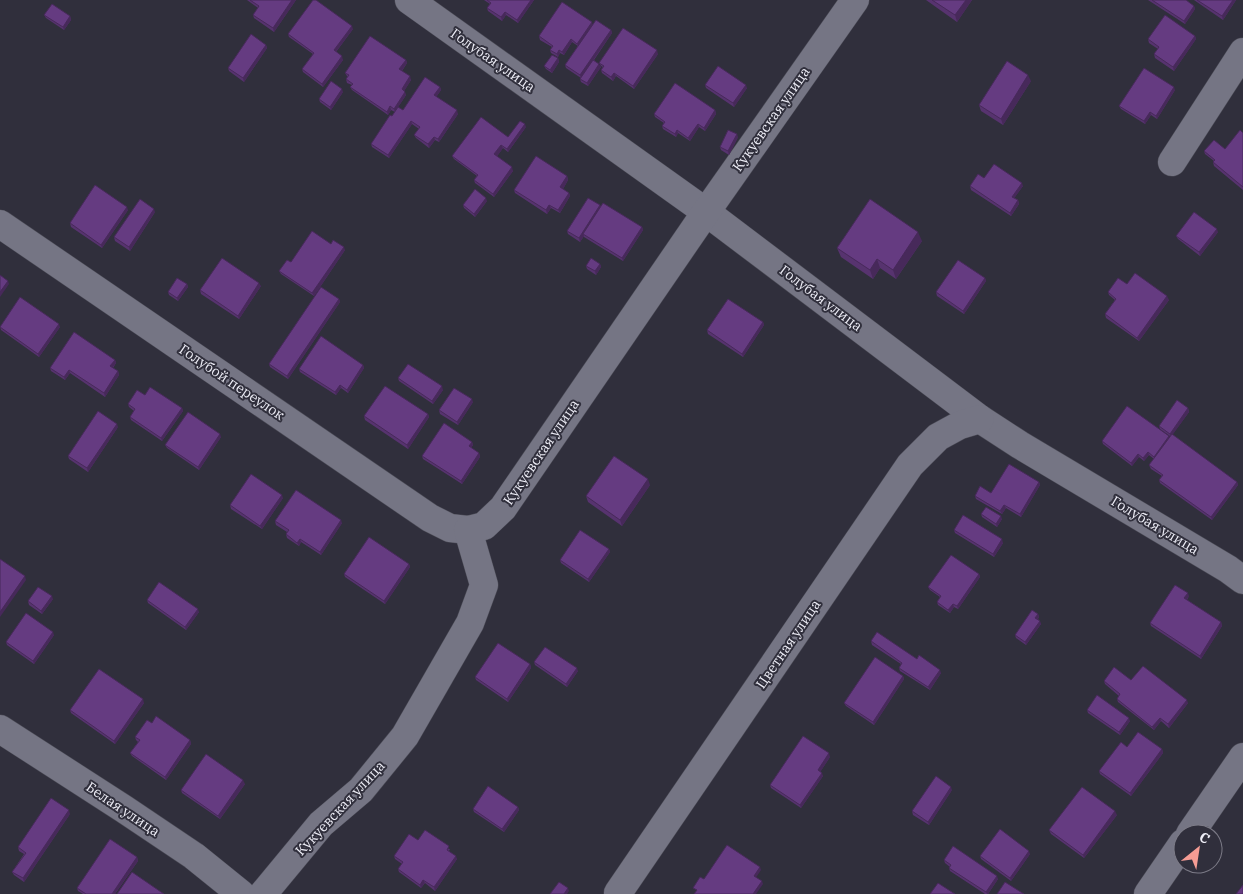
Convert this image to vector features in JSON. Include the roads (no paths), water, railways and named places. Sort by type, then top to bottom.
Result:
[{"type":"street","name":"Голубая улица","points":[[409,0],[706,212],[980,419],[1020,445],[1228,569],[1243,580]]},
{"type":"street","name":"Кукуевская улица","points":[[263,894],[321,824],[361,790],[405,736],[470,623],[484,584],[468,530],[484,526],[503,508],[706,212],[855,0]]},
{"type":"street","points":[[1172,162],[1243,52]]},
{"type":"street","name":"Голубой переулок","points":[[0,224],[430,518],[450,528],[468,530]]},
{"type":"street","name":"Цветная улица","points":[[618,893],[910,465],[938,437],[980,419]]},
{"type":"street","name":"Белая улица","points":[[0,729],[194,856],[241,894]]},
{"type":"street","points":[[1197,824],[1243,757]]},
{"type":"street","points":[[1148,894],[1173,858]]}]
